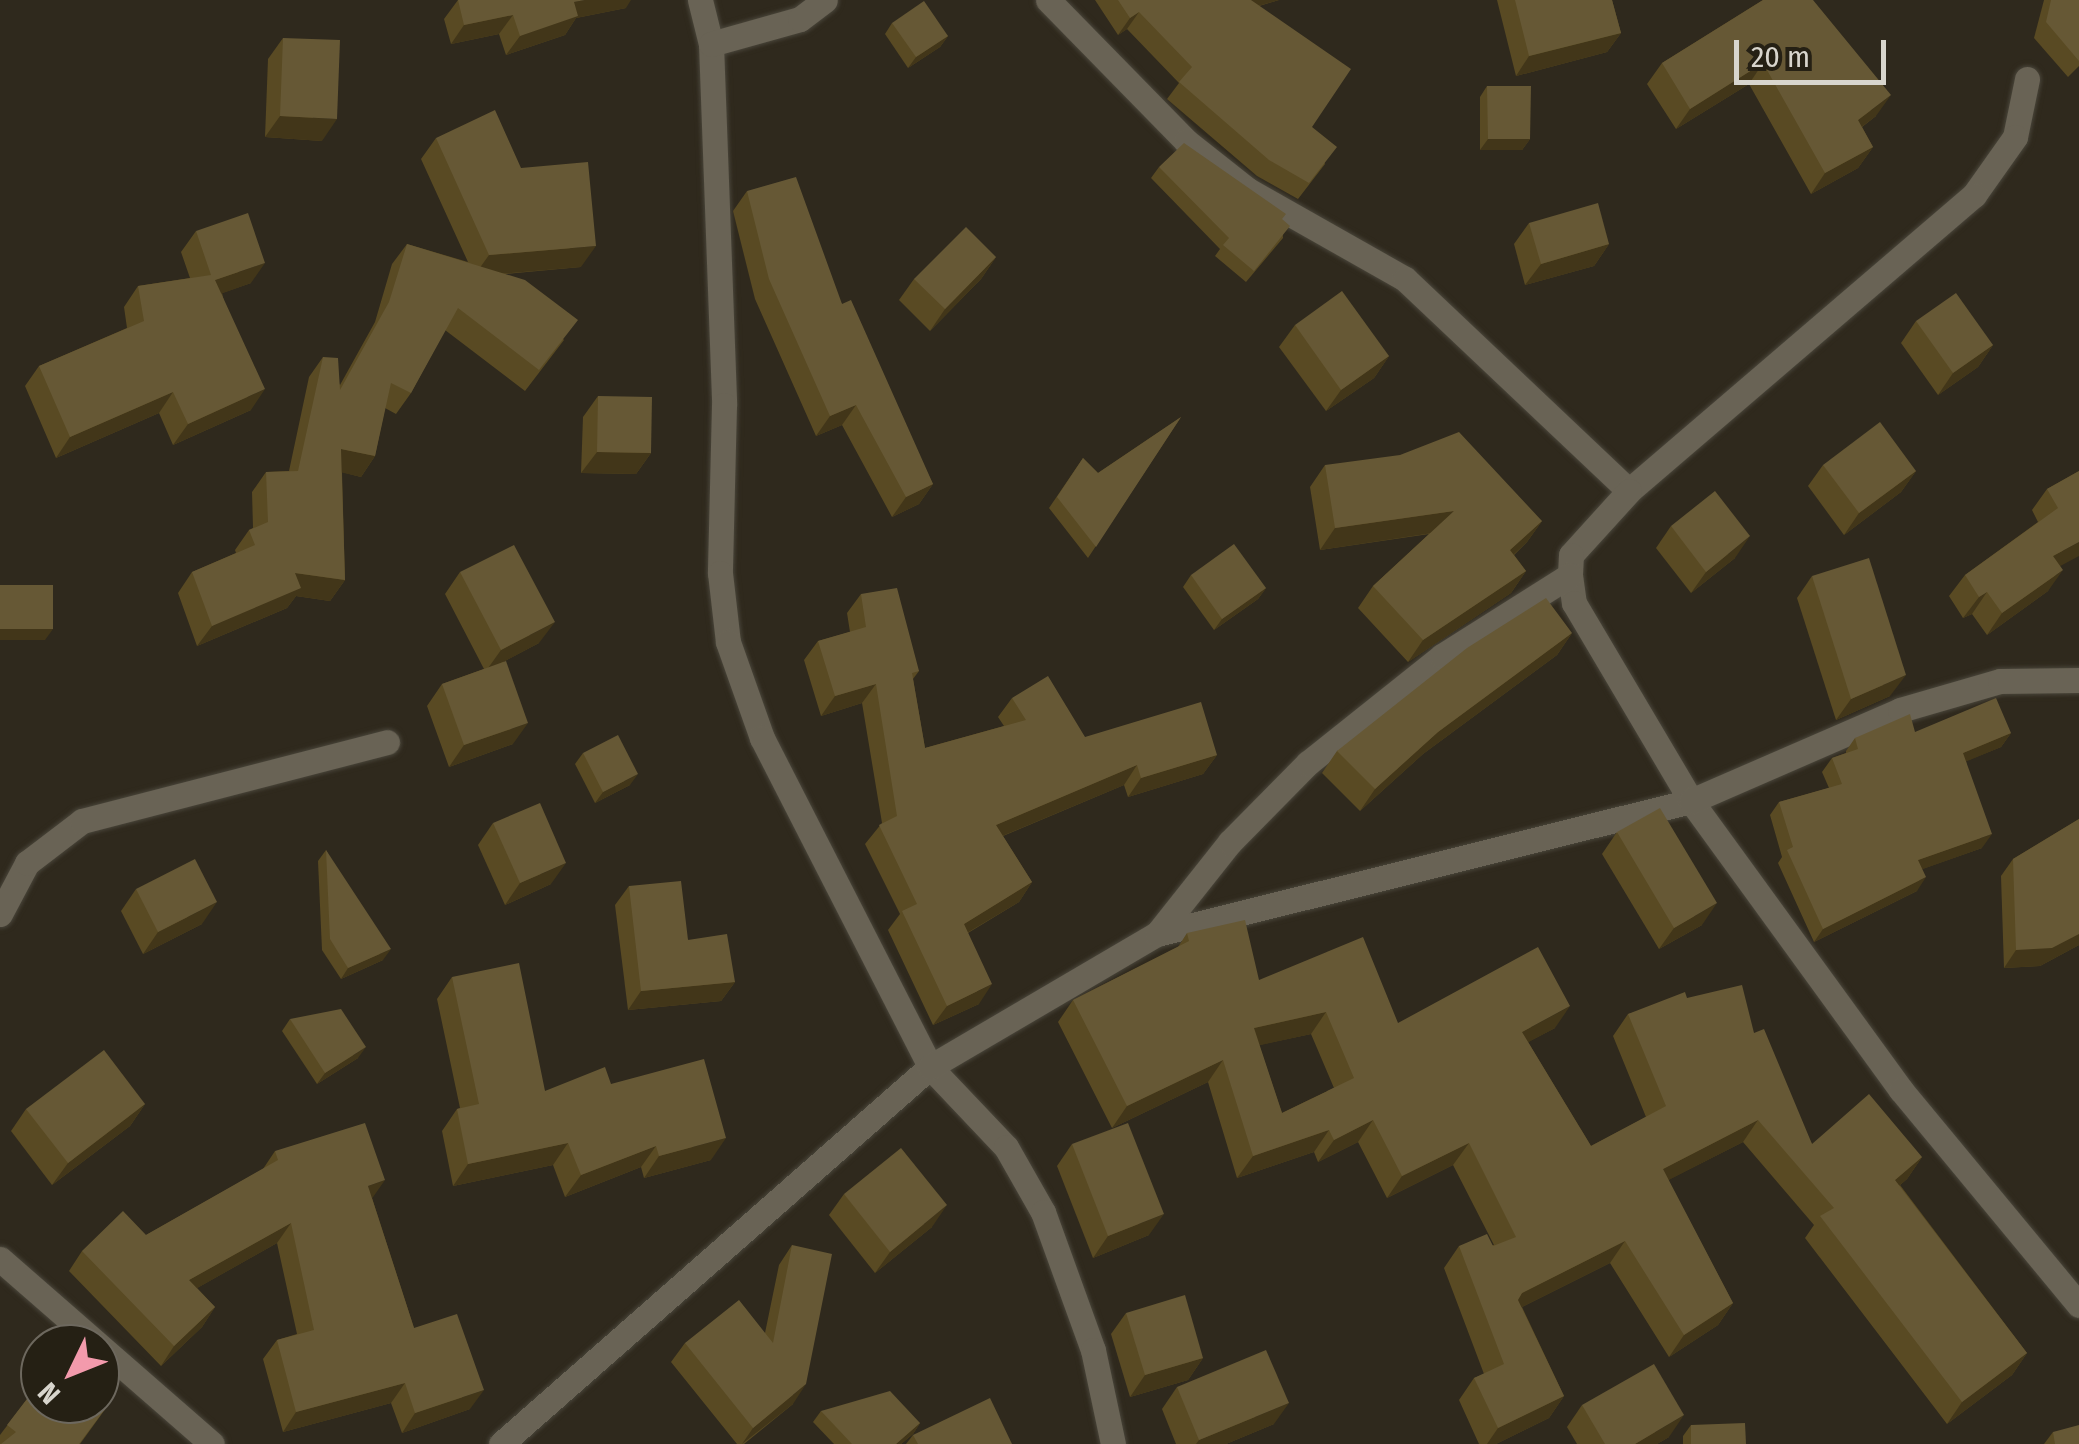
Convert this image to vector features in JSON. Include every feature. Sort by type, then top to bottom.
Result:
[{"type":"street","points":[[700,0],[711,44],[724,405],[720,572],[728,642],[762,738],[930,1067],[1006,1147],[1043,1212],[1093,1350],[1113,1444]]},
{"type":"street","points":[[711,44],[800,18],[825,0]]},
{"type":"street","points":[[1048,0],[1186,141],[1248,190],[1405,279],[1629,491]]},
{"type":"street","points":[[2027,79],[2026,110],[2015,137],[1962,207],[1826,327],[1738,391],[1629,491],[1571,556],[1570,575],[1574,603],[1691,801],[1901,1090],[2079,1306]]},
{"type":"street","points":[[1157,934],[1230,842],[1308,763],[1442,656],[1570,575]]},
{"type":"street","points":[[501,1444],[930,1067],[1157,934],[1691,801],[1900,710],[2000,681],[2079,680]]},
{"type":"street","points":[[0,914],[27,863],[82,821],[387,742]]},
{"type":"street","points":[[0,1259],[212,1444]]},
{"type":"building","points":[[458,0],[585,0],[574,2],[578,16],[520,36],[513,15],[464,25]]},
{"type":"building","points":[[1118,0],[1251,0],[1351,69],[1312,127],[1337,147],[1309,183],[1269,160],[1179,82],[1192,67],[1139,12],[1130,18]]},
{"type":"building","points":[[1515,0],[1612,0],[1621,33],[1529,56]]},
{"type":"building","points":[[1763,0],[1813,0],[1891,95],[1858,120],[1873,147],[1825,173],[1763,63],[1690,109],[1662,63]]},
{"type":"building","points":[[2051,0],[2079,0],[2079,61],[2046,22]]},
{"type":"building","points":[[924,1],[948,36],[916,57],[892,23]]},
{"type":"building","points":[[283,38],[340,40],[337,119],[280,116]]},
{"type":"building","points":[[1487,86],[1531,86],[1530,139],[1488,139]]},
{"type":"building","points":[[495,110],[521,168],[588,162],[596,246],[489,255],[436,138]]},
{"type":"building","points":[[1184,143],[1286,214],[1282,219],[1290,226],[1254,271],[1223,245],[1229,238],[1159,167]]},
{"type":"building","points":[[796,177],[842,304],[851,300],[933,484],[906,497],[856,405],[830,416],[769,279],[747,191]]},
{"type":"building","points":[[1598,203],[1609,244],[1541,264],[1529,223]]},
{"type":"building","points":[[248,213],[265,263],[215,280],[265,389],[188,424],[173,392],[70,437],[39,366],[144,321],[138,286],[211,275],[196,231]]},
{"type":"building","points":[[966,227],[996,257],[945,309],[914,279]]},
{"type":"building","points":[[407,244],[525,280],[578,320],[539,370],[458,308],[411,393],[391,383],[375,456],[341,449],[345,580],[295,573],[301,588],[212,626],[192,572],[255,545],[249,530],[268,522],[266,472],[298,471],[323,357],[338,358],[340,390],[389,302]]},
{"type":"building","points":[[1342,291],[1389,356],[1341,390],[1295,325]]},
{"type":"building","points":[[1956,293],[1993,345],[1953,373],[1916,321]]},
{"type":"building","points":[[598,396],[652,397],[651,453],[597,452]]},
{"type":"building","points":[[1181,417],[1096,547],[1057,497],[1083,458],[1098,473]]},
{"type":"building","points":[[1880,422],[1916,471],[1859,513],[1823,465]]},
{"type":"building","points":[[1459,432],[1542,521],[1510,550],[1526,571],[1423,640],[1373,586],[1454,511],[1335,528],[1325,465],[1400,455]]},
{"type":"building","points":[[2079,471],[2079,542],[2053,556],[2063,570],[2002,613],[1987,592],[1979,597],[1965,575],[2058,508],[2047,489]]},
{"type":"building","points":[[1715,491],[1750,536],[1706,572],[1671,526]]},
{"type":"building","points":[[1234,544],[1266,588],[1222,619],[1191,575]]},
{"type":"building","points":[[514,545],[555,622],[501,650],[460,572]]},
{"type":"building","points":[[1869,558],[1906,675],[1851,699],[1812,576]]},
{"type":"building","points":[[0,585],[53,585],[53,629],[0,629]]},
{"type":"building","points":[[897,588],[919,671],[912,673],[925,748],[1026,720],[1012,698],[1048,676],[1085,737],[1201,702],[1217,755],[1141,778],[1137,765],[996,825],[1032,882],[964,924],[992,984],[947,1006],[902,911],[917,904],[879,825],[897,816],[876,684],[835,696],[818,641],[866,627],[861,594]]},
{"type":"building","points":[[1546,598],[1572,633],[1438,732],[1375,789],[1337,751],[1467,648]]},
{"type":"building","points":[[506,661],[528,723],[464,745],[442,684]]},
{"type":"building","points":[[1996,698],[2011,733],[1963,753],[1992,834],[1918,860],[1926,877],[1823,929],[1787,850],[1793,847],[1779,802],[1842,784],[1832,758],[1858,749],[1855,738],[1910,714],[1915,732]]},
{"type":"building","points":[[618,735],[638,774],[603,792],[583,753]]},
{"type":"building","points":[[540,803],[566,863],[520,883],[493,823]]},
{"type":"building","points":[[1660,808],[1717,903],[1674,928],[1617,832]]},
{"type":"building","points":[[2079,819],[2079,934],[2052,948],[2016,950],[2013,859]]},
{"type":"building","points":[[326,850],[391,949],[348,968],[330,939]]},
{"type":"building","points":[[195,859],[217,902],[158,932],[136,889]]},
{"type":"building","points":[[681,881],[688,940],[727,934],[735,982],[641,991],[629,886]]},
{"type":"building","points":[[1245,920],[1259,980],[1363,937],[1398,1023],[1538,947],[1570,1006],[1522,1032],[1591,1146],[1666,1106],[1628,1014],[1685,992],[1687,998],[1742,985],[1754,1033],[1764,1029],[1812,1144],[1869,1094],[1922,1157],[1895,1180],[2027,1353],[1962,1402],[1820,1216],[1834,1208],[1758,1120],[1663,1169],[1733,1303],[1684,1335],[1625,1241],[1522,1293],[1518,1300],[1564,1396],[1498,1428],[1474,1378],[1504,1364],[1459,1246],[1487,1234],[1493,1246],[1516,1237],[1469,1143],[1402,1176],[1373,1120],[1334,1140],[1329,1130],[1253,1156],[1223,1060],[1127,1106],[1073,1000],[1189,941],[1187,933]],"holes":[[[1326,1012],[1354,1078],[1282,1113],[1254,1028]]]},
{"type":"building","points":[[519,963],[545,1091],[605,1067],[611,1084],[704,1059],[726,1138],[659,1156],[656,1146],[581,1175],[568,1143],[468,1164],[457,1109],[479,1104],[452,977]]},
{"type":"building","points":[[341,1009],[366,1047],[325,1073],[290,1019]]},
{"type":"building","points":[[104,1050],[145,1104],[68,1163],[26,1109]]},
{"type":"building","points":[[365,1123],[385,1180],[368,1186],[414,1328],[457,1314],[484,1390],[415,1413],[405,1383],[296,1412],[277,1340],[314,1330],[291,1223],[189,1280],[215,1307],[174,1346],[82,1251],[123,1211],[146,1235],[278,1160],[275,1151]]},
{"type":"building","points":[[1128,1123],[1164,1214],[1108,1236],[1072,1144]]},
{"type":"building","points":[[901,1148],[947,1205],[890,1252],[844,1194]]},
{"type":"building","points":[[792,1245],[832,1254],[806,1384],[753,1428],[685,1343],[739,1300],[773,1343]]},
{"type":"building","points":[[1185,1295],[1203,1358],[1145,1375],[1126,1313]]},
{"type":"building","points":[[1266,1350],[1289,1403],[1199,1440],[1177,1387]]},
{"type":"building","points":[[1654,1364],[1684,1415],[1635,1444],[1605,1444],[1582,1405]]},
{"type":"building","points":[[890,1391],[920,1423],[896,1444],[852,1444],[821,1411]]},
{"type":"building","points":[[990,1398],[1012,1444],[918,1444],[913,1435]]},
{"type":"building","points":[[20,1408],[20,1424],[94,1424],[79,1444],[1,1444],[16,1432],[7,1425]]},
{"type":"building","points":[[1745,1423],[1746,1444],[1691,1444],[1691,1425]]},
{"type":"building","points":[[2079,1425],[2079,1444],[2055,1444],[2053,1432]]}]
